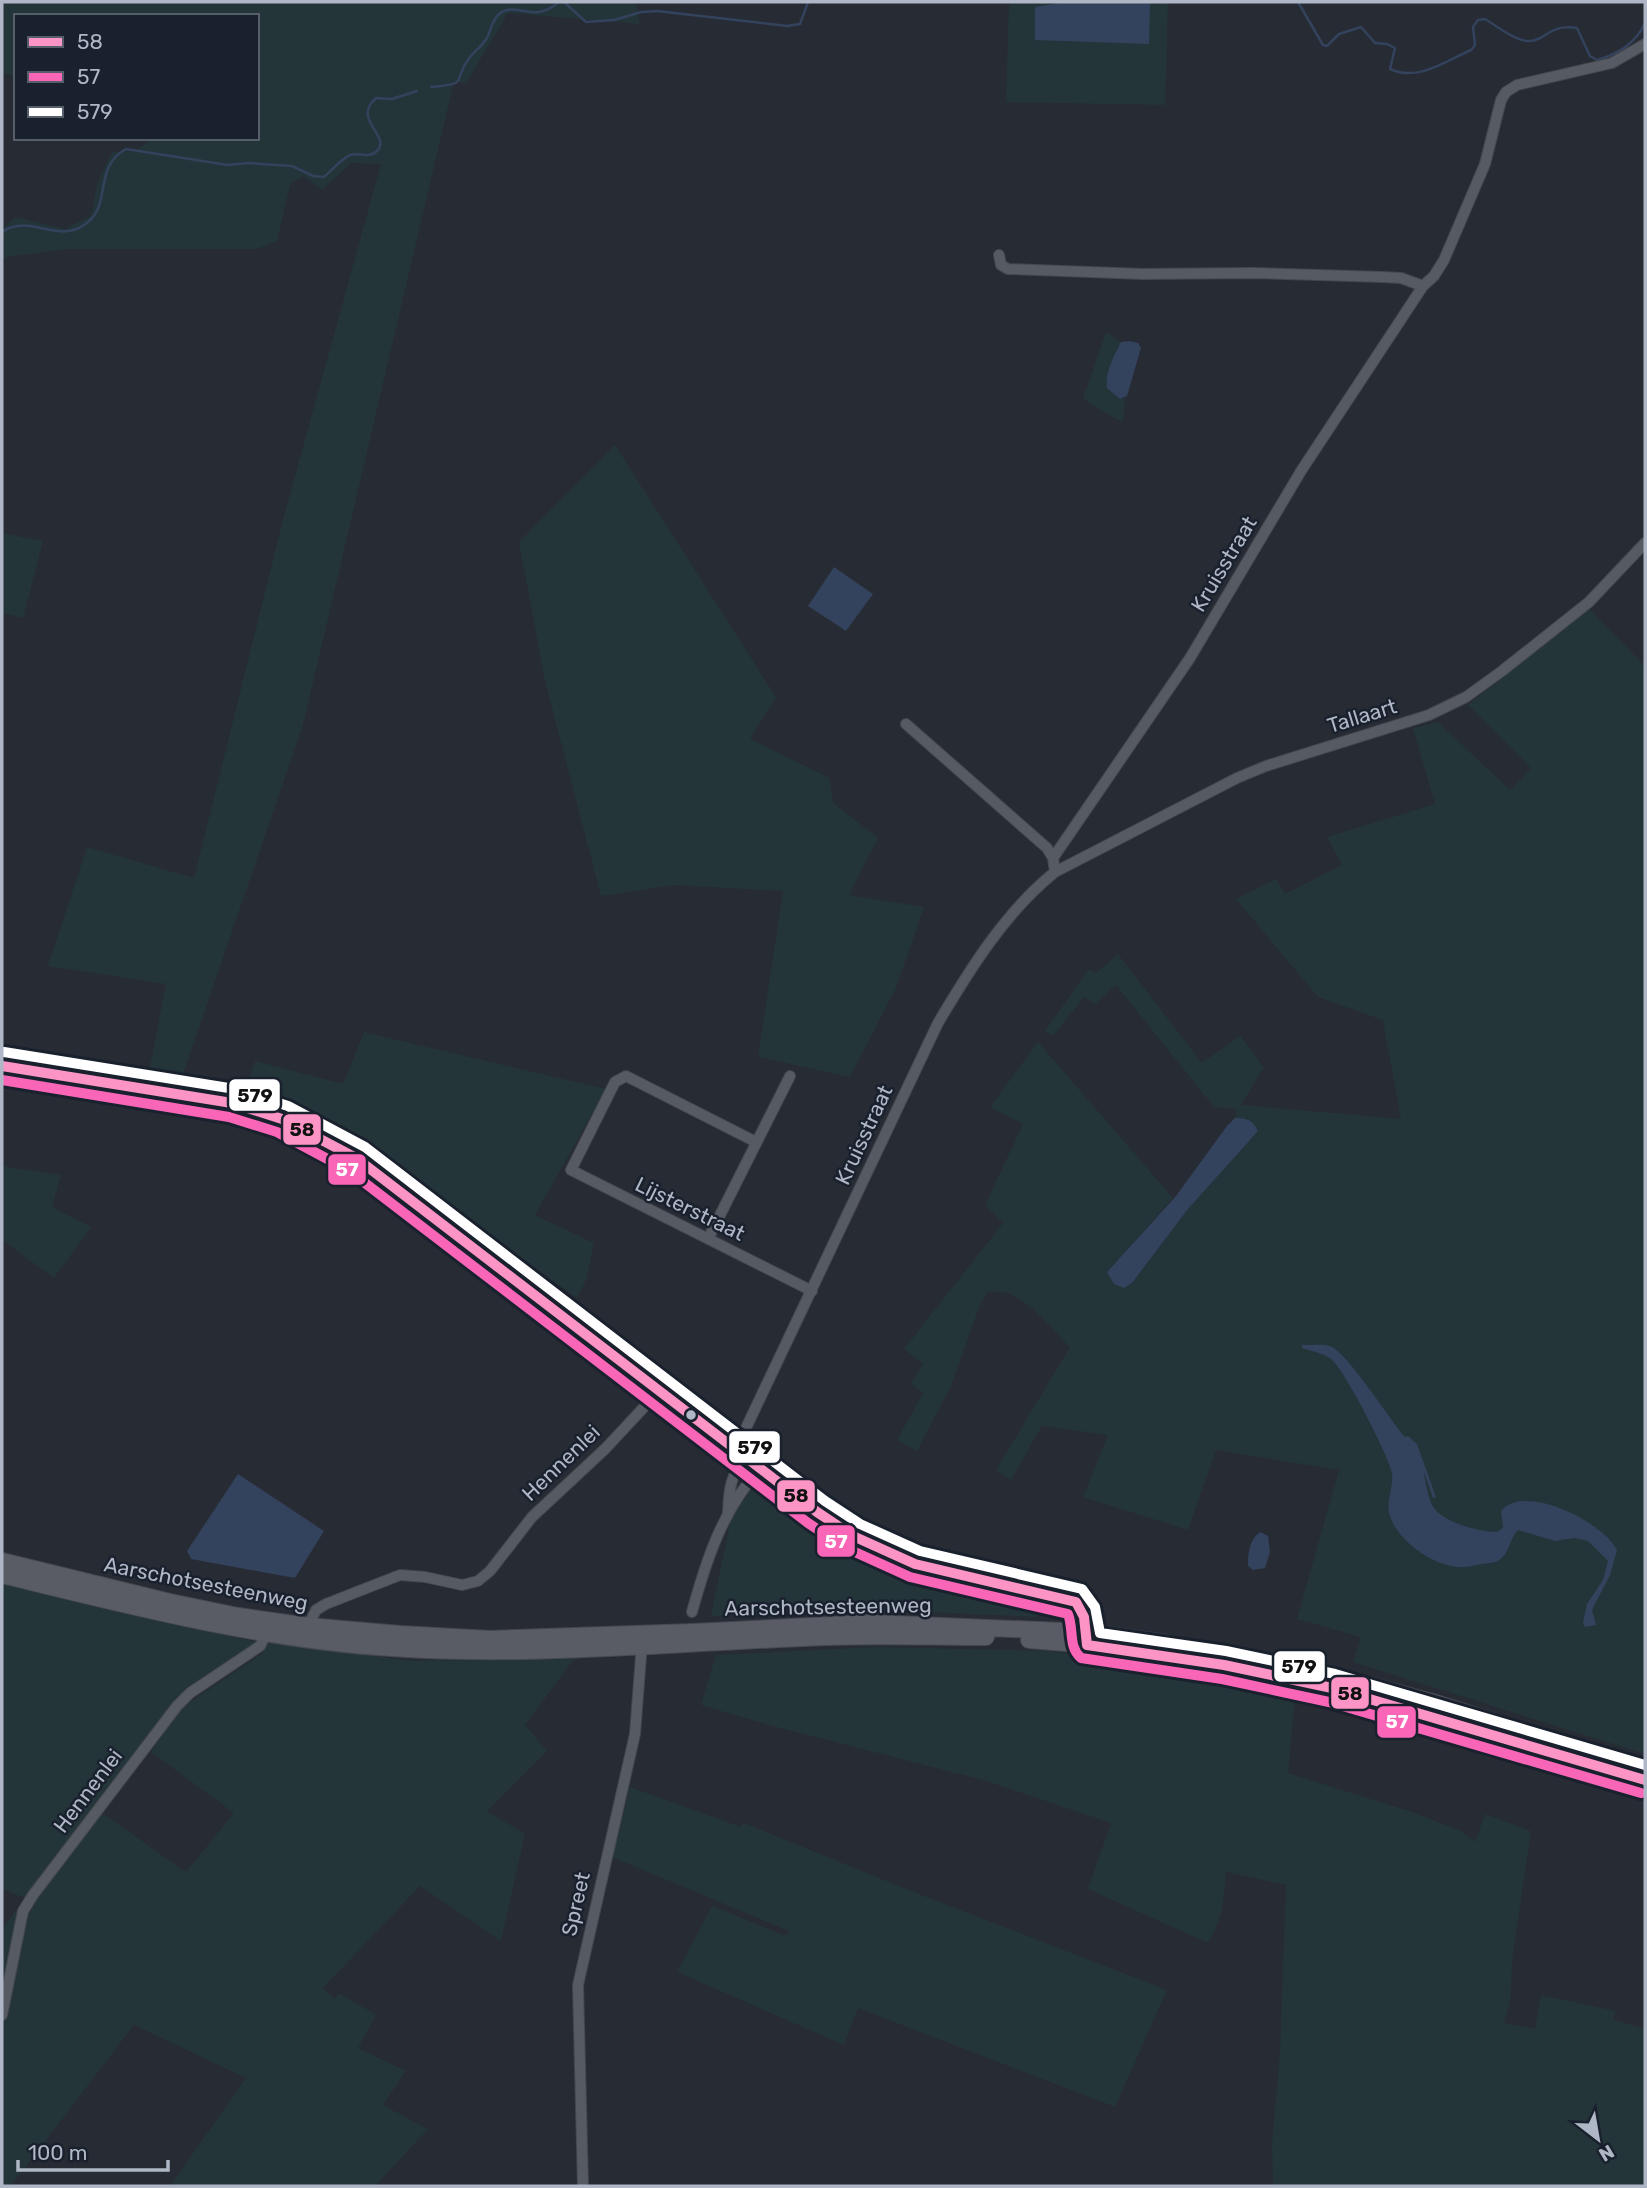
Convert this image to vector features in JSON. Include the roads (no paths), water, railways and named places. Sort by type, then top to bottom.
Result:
[{"type":"main road","name":"Aarschotsesteenweg","points":[[2,1561],[170,1602],[307,1626],[400,1634],[490,1639],[1086,1639],[1301,1669],[1394,1691],[1645,1770]]},
{"type":"main road","name":"Aarschotsesteenweg","points":[[2,1575],[175,1616],[324,1641],[405,1649],[537,1651],[642,1640]]},
{"type":"main road","name":"Aarschotsesteenweg","points":[[1180,1652],[1224,1665],[1332,1688],[1645,1780]]},
{"type":"street","name":"Kruisstraat","points":[[1053,858],[1189,658],[1301,471],[1423,286],[1434,276],[1444,260],[1485,164],[1504,94],[1517,85],[1612,63],[1645,44]]},
{"type":"street","points":[[999,255],[1001,265],[1008,269],[1143,274],[1252,272],[1392,278],[1410,280],[1423,286]]},
{"type":"street","name":"Tallaart","points":[[1055,872],[1237,778],[1266,766],[1402,724],[1453,704],[1502,671],[1589,602],[1645,543]]},
{"type":"street","points":[[906,724],[1047,848],[1053,858],[1055,872]]},
{"type":"street","name":"Kruisstraat","points":[[737,1450],[938,1023],[978,961],[1029,895],[1055,872]]},
{"type":"street","points":[[2,1066],[232,1103],[282,1119],[310,1132],[356,1158],[748,1460],[853,1536],[915,1564],[1076,1602],[1085,1619],[1086,1639]]},
{"type":"street","name":"Lijsterstraat","points":[[756,1142],[626,1076],[615,1082],[571,1170],[812,1291]]},
{"type":"street","points":[[708,1239],[790,1076]]},
{"type":"street","name":"Hennenlei","points":[[307,1626],[316,1610],[326,1604],[393,1576],[411,1575],[462,1585],[478,1581],[490,1571],[533,1517],[605,1450],[660,1390]]},
{"type":"street","points":[[728,1513],[729,1492],[735,1471],[748,1460]]},
{"type":"street","points":[[692,1612],[705,1565],[728,1513],[760,1469]]},
{"type":"street","name":"Hennenlei","points":[[2,2015],[23,1910],[33,1895],[177,1706],[190,1693],[261,1646],[267,1632]]},
{"type":"street","name":"Spreet","points":[[583,2186],[578,1986],[635,1734],[642,1640]]},
{"type":"water","points":[[1066,2],[1150,2],[1149,44],[1035,40],[1035,7]]},
{"type":"water","points":[[1121,342],[1138,343],[1141,348],[1127,396],[1120,399],[1107,388],[1107,376]]},
{"type":"water","points":[[834,567],[873,594],[846,631],[808,606]]},
{"type":"water","points":[[1235,1118],[1249,1120],[1258,1131],[1188,1209],[1132,1283],[1124,1288],[1114,1284],[1107,1272],[1176,1196]]},
{"type":"water","points":[[1302,1345],[1327,1345],[1337,1351],[1347,1360],[1405,1437],[1408,1436],[1417,1444],[1436,1497],[1433,1498],[1424,1472],[1432,1505],[1443,1516],[1471,1528],[1497,1532],[1503,1528],[1501,1511],[1512,1503],[1545,1503],[1581,1518],[1609,1539],[1617,1550],[1610,1575],[1592,1610],[1596,1625],[1585,1627],[1583,1623],[1587,1604],[1603,1580],[1608,1561],[1588,1541],[1574,1538],[1555,1541],[1518,1530],[1498,1561],[1466,1567],[1443,1564],[1410,1544],[1394,1526],[1390,1516],[1388,1505],[1392,1473],[1366,1414],[1332,1360],[1302,1348]]},
{"type":"water","points":[[238,1474],[324,1531],[295,1578],[191,1559],[187,1551]]},
{"type":"water","points":[[1260,1532],[1268,1536],[1270,1552],[1265,1568],[1253,1570],[1248,1566],[1249,1552],[1253,1539]]},
{"type":"waterway","points":[[431,87],[456,83],[469,58],[487,38],[499,14],[512,9],[541,12],[559,2]]},
{"type":"waterway","points":[[564,2],[586,22],[614,20],[641,12],[657,11],[787,26],[800,24],[808,2]]},
{"type":"waterway","points":[[1298,2],[1323,45],[1327,46],[1339,34],[1361,27],[1375,43],[1395,48],[1390,69],[1411,73],[1432,68],[1471,50],[1475,45],[1473,27],[1478,20],[1485,19],[1525,41],[1536,40],[1560,28],[1577,28],[1590,56],[1597,60],[1626,47],[1645,23]]},
{"type":"waterway","points":[[2,232],[24,226],[67,231],[77,229],[88,222],[99,205],[110,165],[116,156],[126,149],[228,165],[248,163],[292,166],[313,176],[324,177],[350,155],[371,155],[377,151],[380,139],[368,113],[369,106],[376,98],[392,99],[417,91]]}]
